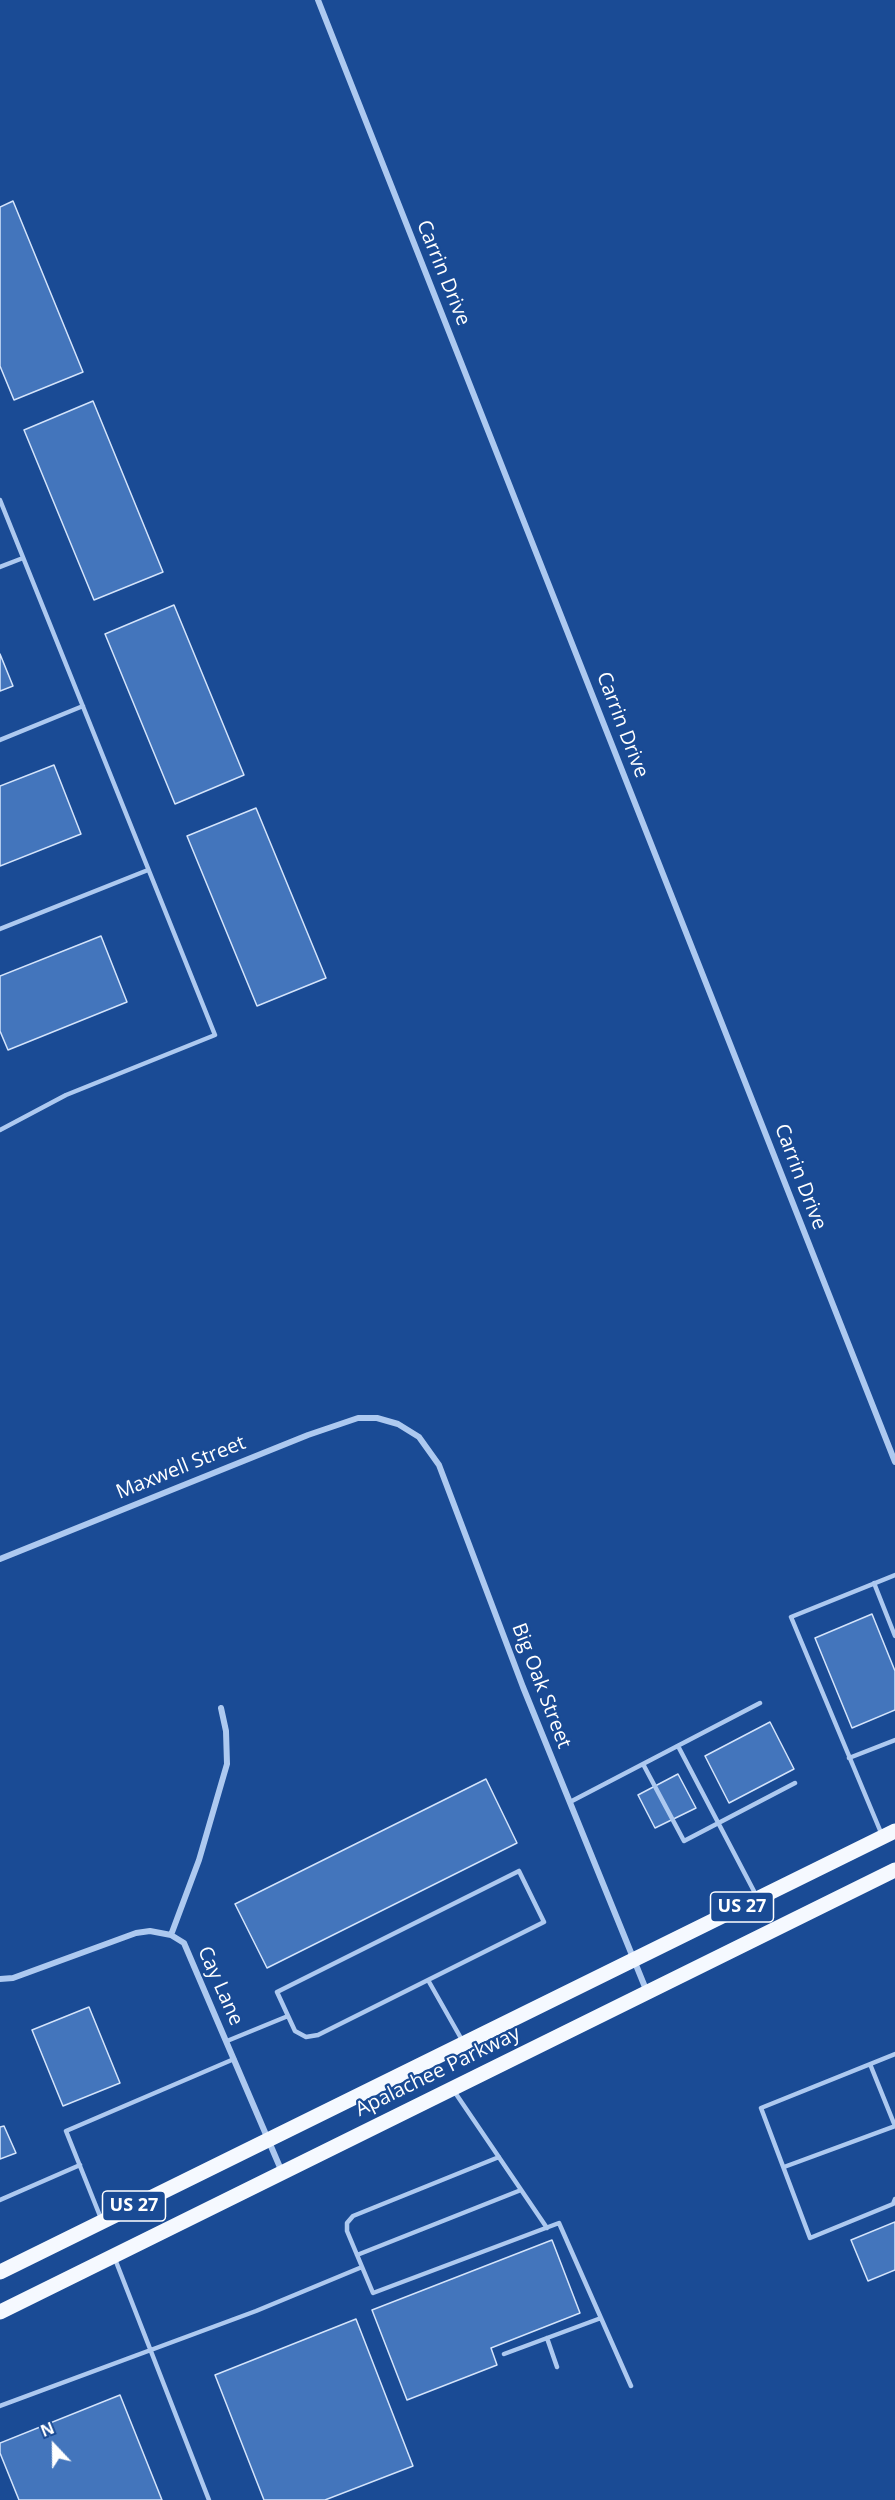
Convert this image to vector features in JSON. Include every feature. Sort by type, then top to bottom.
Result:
[{"type":"main road","name":"Apalachee Parkway","points":[[0,2272],[889,1834]]},
{"type":"main road","name":"Apalachee Parkway","points":[[0,2312],[647,1992],[894,1874]]},
{"type":"street","name":"Carrin Drive","points":[[318,0],[895,1462]]},
{"type":"street","name":"Maxwell Street","points":[[0,1559],[308,1435],[358,1419],[377,1418]]},
{"type":"street","name":"Big Oak Street","points":[[377,1418],[398,1424],[419,1437],[439,1465],[570,1802],[647,1992]]},
{"type":"street","name":"Cay Lane","points":[[222,1708],[226,1731],[227,1764],[199,1860],[171,1935],[184,1943],[282,2173]]},
{"type":"street","points":[[0,1979],[13,1978],[136,1933],[150,1931],[171,1935]]},
{"type":"lane","points":[[0,501],[215,1035],[66,1095],[0,1130]]},
{"type":"lane","points":[[0,567],[23,558]]},
{"type":"lane","points":[[0,740],[83,706]]},
{"type":"lane","points":[[0,929],[148,870]]},
{"type":"lane","points":[[889,1834],[849,1758],[791,1617],[895,1575]]},
{"type":"lane","points":[[874,1583],[895,1636]]},
{"type":"lane","points":[[570,1802],[760,1703]]},
{"type":"lane","points":[[849,1758],[895,1740]]},
{"type":"lane","points":[[678,1746],[759,1899]]},
{"type":"lane","points":[[644,1764],[684,1841],[795,1783]]},
{"type":"lane","points":[[519,1871],[544,1922],[428,1980],[318,2035],[306,2037],[295,2031],[277,1992],[519,1871]]},
{"type":"lane","points":[[428,1980],[464,2044]]},
{"type":"lane","points":[[227,2041],[288,2016]]},
{"type":"lane","points":[[895,2054],[761,2108],[810,2238],[893,2204],[895,2199]]},
{"type":"lane","points":[[102,2222],[66,2130],[234,2059]]},
{"type":"lane","points":[[784,2168],[895,2126],[870,2064]]},
{"type":"lane","points":[[452,2089],[547,2228]]},
{"type":"lane","points":[[499,2157],[353,2216],[347,2223],[346,2230],[373,2293],[560,2223],[631,2386]]},
{"type":"lane","points":[[0,2200],[80,2165]]},
{"type":"lane","points":[[357,2254],[521,2190]]},
{"type":"lane","points":[[114,2256],[209,2500]]},
{"type":"lane","points":[[0,2406],[256,2311],[362,2267]]},
{"type":"lane","points":[[504,2354],[601,2318]]},
{"type":"lane","points":[[547,2338],[557,2367]]},
{"type":"building","points":[[13,201],[83,372],[14,400],[0,366],[0,207]]},
{"type":"building","points":[[93,401],[163,572],[94,600],[24,430]]},
{"type":"building","points":[[174,605],[244,775],[175,804],[105,634]]},
{"type":"building","points":[[0,654],[13,686],[0,691]]},
{"type":"building","points":[[54,765],[81,834],[0,866],[0,786]]},
{"type":"building","points":[[256,808],[326,978],[257,1006],[187,836]]},
{"type":"building","points":[[101,936],[127,1002],[8,1050],[0,1031],[0,976]]},
{"type":"building","points":[[872,1614],[895,1671],[895,1710],[852,1728],[815,1638]]},
{"type":"building","points":[[770,1722],[794,1769],[729,1803],[705,1756]]},
{"type":"building","points":[[678,1774],[696,1808],[655,1828],[638,1795]]},
{"type":"building","points":[[486,1779],[517,1843],[267,1968],[235,1904]]},
{"type":"building","points":[[89,2007],[120,2083],[63,2106],[32,2030]]},
{"type":"building","points":[[4,2126],[16,2153],[0,2159],[0,2127]]},
{"type":"building","points":[[895,2222],[895,2270],[868,2281],[851,2240]]},
{"type":"building","points":[[552,2240],[580,2313],[491,2348],[497,2365],[407,2400],[372,2310]]},
{"type":"building","points":[[356,2319],[413,2466],[325,2500],[264,2500],[215,2375]]},
{"type":"building","points":[[120,2395],[162,2500],[19,2500],[0,2453],[0,2443]]}]
